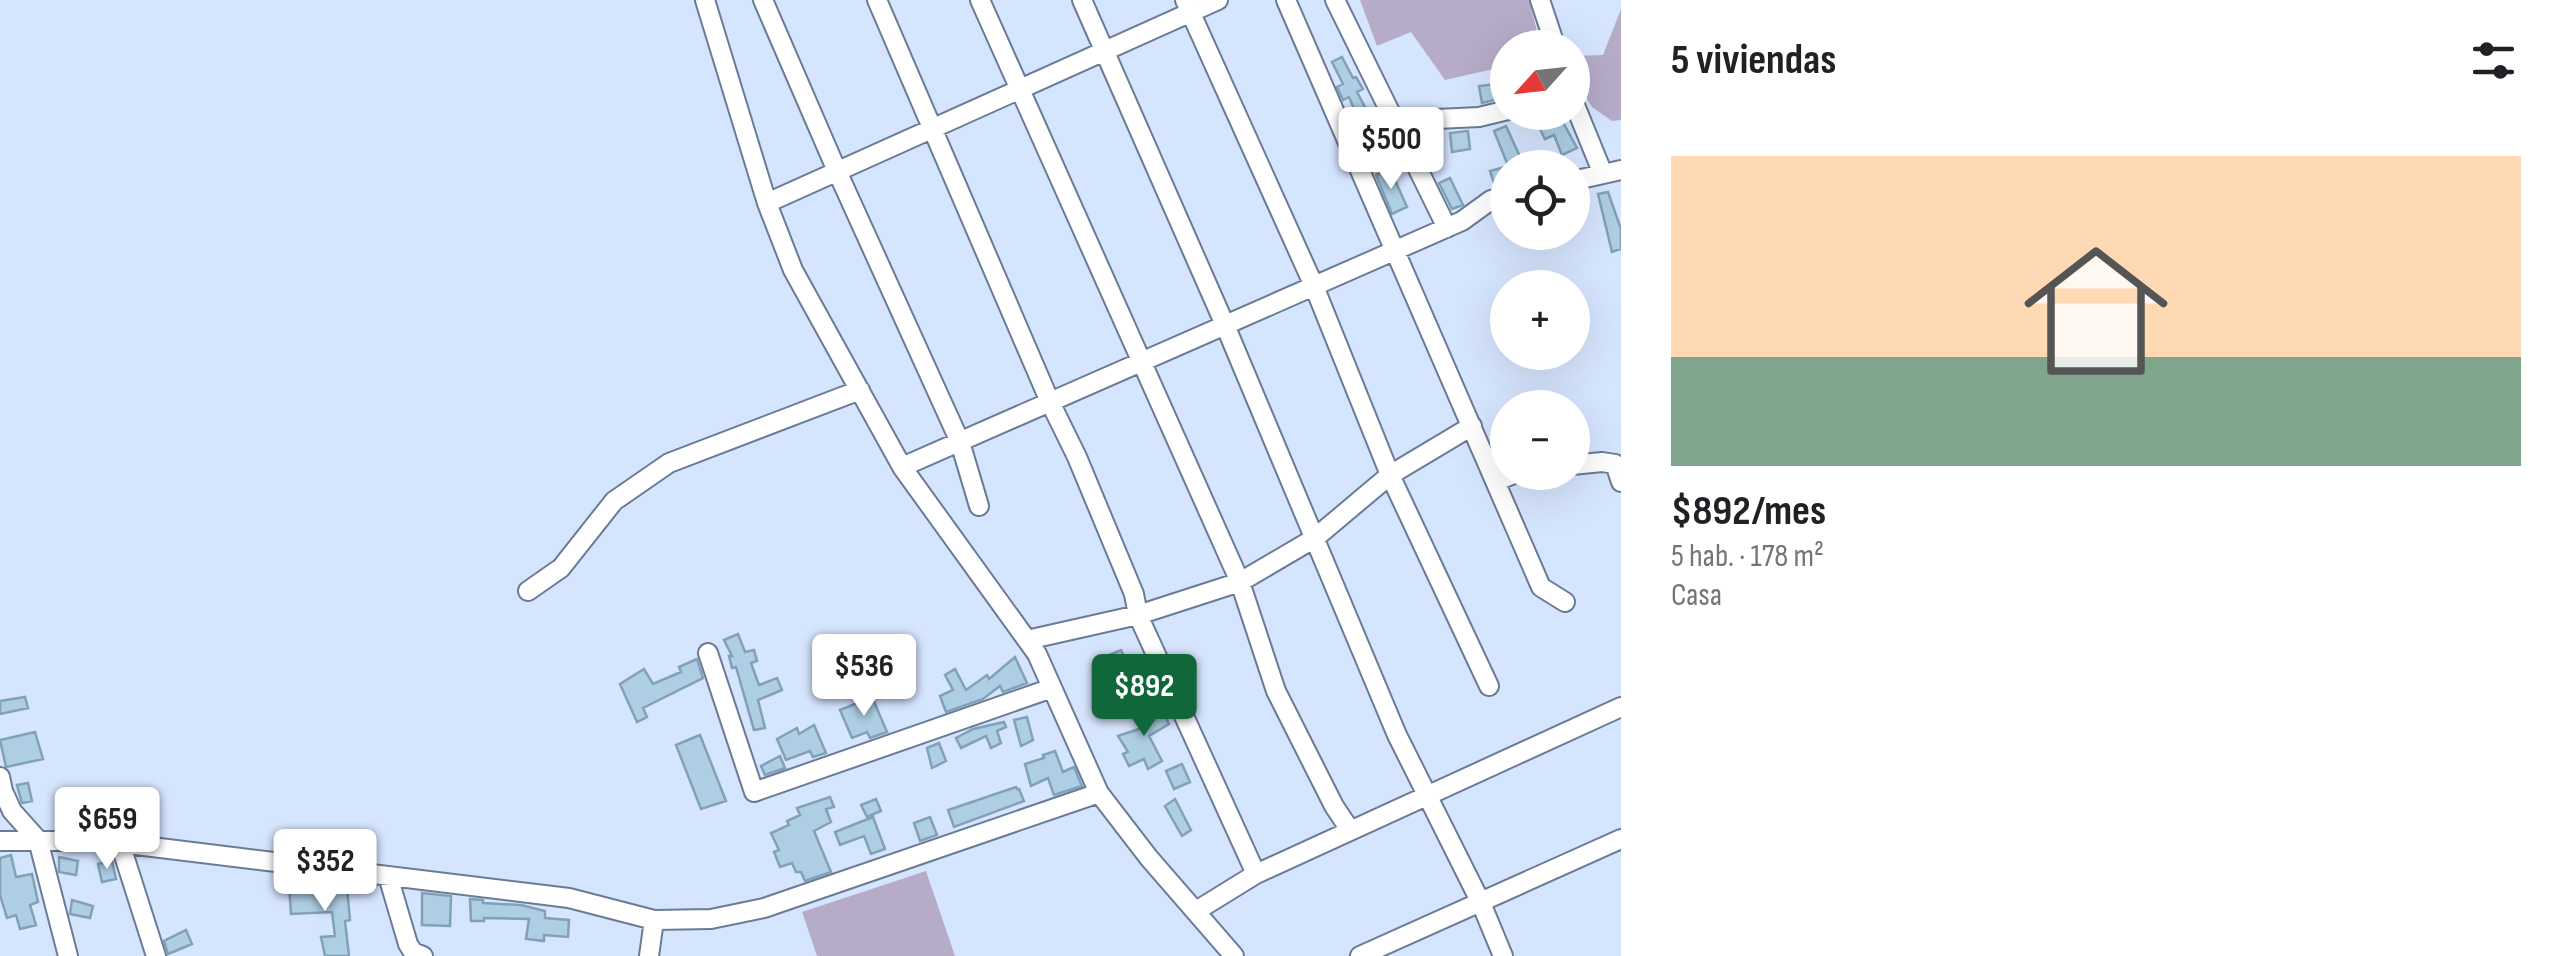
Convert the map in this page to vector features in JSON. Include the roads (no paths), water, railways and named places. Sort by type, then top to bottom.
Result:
[{"type":"street","points":[[705,0],[767,203],[793,270],[902,467],[1038,654],[1099,793],[1234,956]]},
{"type":"street","points":[[763,0],[960,442],[978,506]]},
{"type":"street","points":[[878,0],[1077,457],[1134,594],[1138,614],[1256,874]]},
{"type":"street","points":[[980,0],[1240,582],[1276,691],[1350,830]]},
{"type":"street","points":[[1082,0],[1225,325],[1397,735],[1481,903],[1503,956]]},
{"type":"street","points":[[767,203],[1104,51],[1188,6],[1218,0]]},
{"type":"street","points":[[1286,0],[1490,467]]},
{"type":"street","points":[[1334,0],[1446,228]]},
{"type":"street","points":[[1540,0],[1550,30]]},
{"type":"street","points":[[1188,6],[1314,286],[1390,475],[1490,686]]},
{"type":"street","points":[[1394,121],[1490,114]]},
{"type":"street","points":[[1589,130],[1612,172]]},
{"type":"street","points":[[902,467],[1462,221],[1490,201]]},
{"type":"street","points":[[528,591],[561,568],[614,501],[669,463],[860,390]]},
{"type":"street","points":[[1027,640],[1138,614],[1240,582],[1314,538],[1390,475],[1472,426]]},
{"type":"street","points":[[1590,463],[1615,464],[1621,482]]},
{"type":"street","points":[[1500,490],[1541,587],[1565,602]]},
{"type":"street","points":[[708,653],[754,792],[1052,688]]},
{"type":"street","points":[[1196,912],[1256,874],[1621,708]]},
{"type":"street","points":[[0,777],[12,811],[38,840],[68,956]]},
{"type":"street","points":[[0,841],[120,844],[568,898],[654,920],[711,919],[764,908],[1099,793]]},
{"type":"street","points":[[1360,956],[1621,838]]},
{"type":"street","points":[[120,844],[156,956]]},
{"type":"street","points":[[388,876],[408,944],[413,952],[423,956]]},
{"type":"street","points":[[650,956],[654,920]]}]
